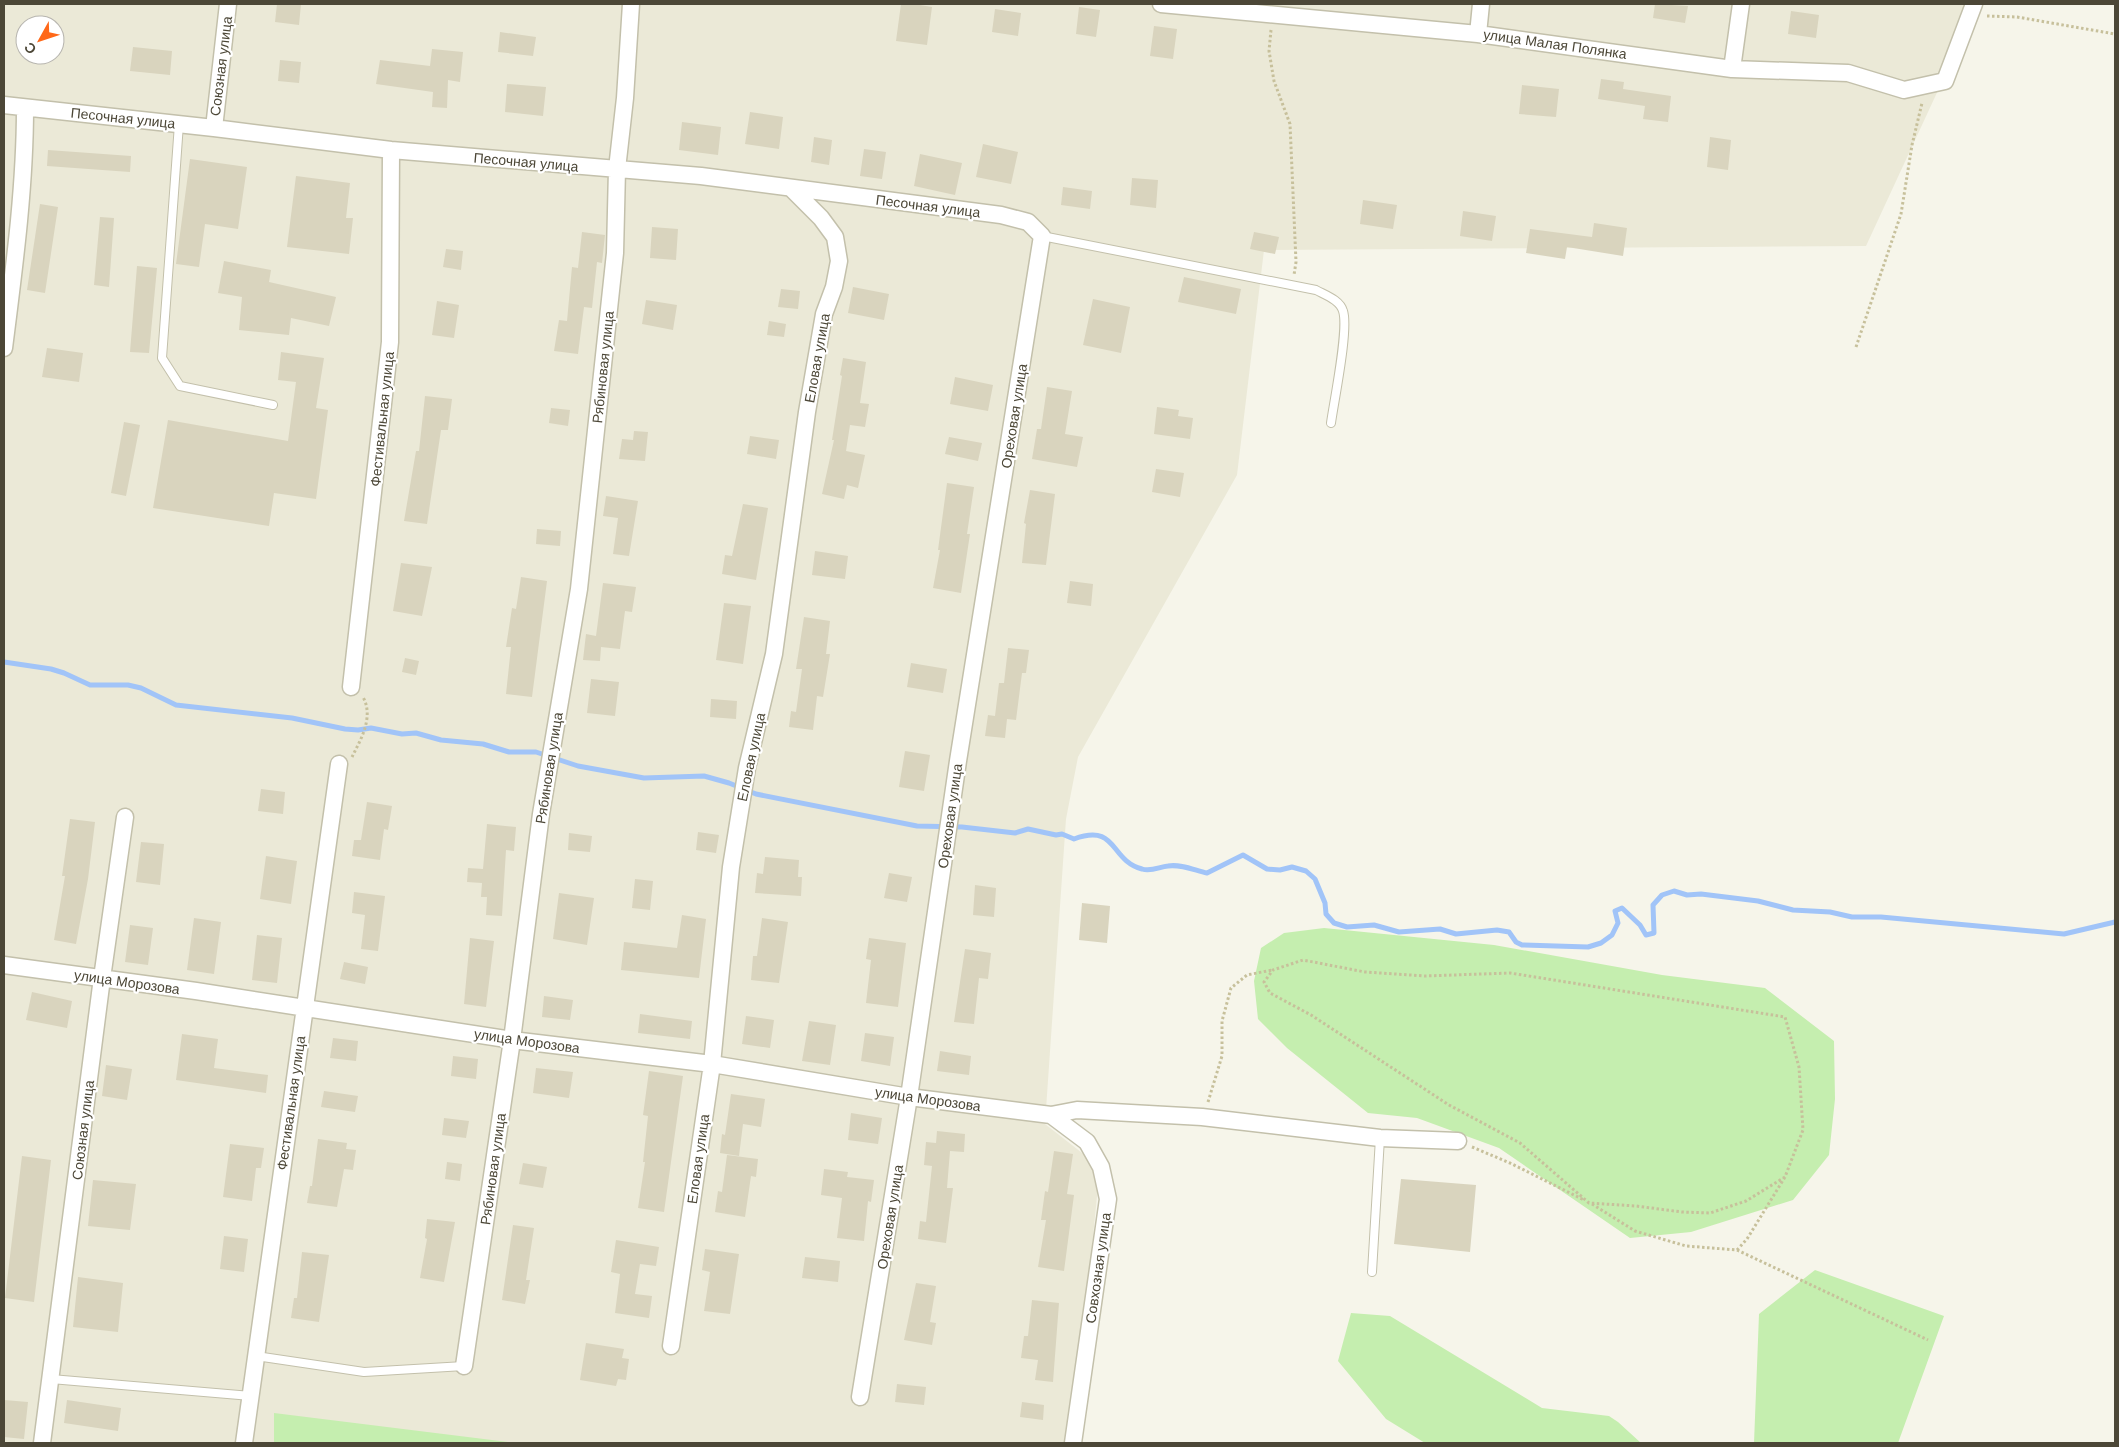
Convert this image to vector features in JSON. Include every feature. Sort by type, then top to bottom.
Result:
[{"type":"street","name":"Союзная улица","points":[[214,128],[228,4]]},
{"type":"street","name":"Рябиновая улица","points":[[464,1366],[512,1040],[541,814],[580,589],[615,252],[617,169],[625,98],[632,4]]},
{"type":"street","name":"улица Малая Полянка","points":[[1161,4],[1478,34],[1732,68],[1848,73],[1904,90],[1945,81],[1972,10]]},
{"type":"street","points":[[1478,34],[1481,4]]},
{"type":"street","points":[[1732,68],[1741,4]]},
{"type":"street","name":"Песочная улица","points":[[4,105],[180,124],[390,150],[701,176],[1001,215],[1028,222],[1042,236]]},
{"type":"street","points":[[4,348],[20,208],[25,142],[25,108]]},
{"type":"street","name":"Фестивальная улица","points":[[351,687],[390,342],[390,150]]},
{"type":"street","name":"Еловая улица","points":[[671,1346],[712,1064],[731,867],[746,776],[774,654],[807,412],[824,314],[834,287],[839,261],[835,237],[821,218],[792,189]]},
{"type":"street","name":"Ореховая улица","points":[[860,1397],[909,1097],[951,814],[1042,236]]},
{"type":"street","name":"Фестивальная улица","points":[[244,1443],[339,764]]},
{"type":"street","name":"Союзная улица","points":[[42,1443],[102,978],[125,818]]},
{"type":"street","name":"улица Морозова","points":[[4,965],[304,1007],[512,1040],[712,1064],[909,1097],[1051,1115]]},
{"type":"street","points":[[1051,1115],[1077,1110],[1202,1117],[1380,1138],[1458,1141]]},
{"type":"street","name":"Совхозная улица","points":[[1051,1115],[1087,1142],[1101,1167],[1108,1199],[1072,1443]]},
{"type":"lane","points":[[180,124],[162,358],[180,386],[272,405]]},
{"type":"lane","points":[[1042,236],[1316,290],[1333,298],[1343,310],[1344,330],[1331,423]]},
{"type":"lane","points":[[1372,1272],[1380,1138]]},
{"type":"lane","points":[[256,1356],[364,1372],[464,1366]]},
{"type":"lane","points":[[51,1379],[250,1396]]},
{"type":"path","points":[[1972,10],[2115,34]]},
{"type":"path","points":[[1272,15],[1269,51],[1274,81],[1290,124],[1295,253],[1292,285]]},
{"type":"path","points":[[1856,347],[1901,214],[1912,145],[1926,85]]},
{"type":"path","points":[[362,738],[367,718]]},
{"type":"path","points":[[1202,1117],[1222,1056],[1222,1021],[1231,988],[1246,974],[1273,970],[1303,960],[1365,972],[1425,976],[1510,973],[1785,1017],[1799,1067],[1804,1130],[1785,1177],[1747,1239],[1737,1250]]},
{"type":"path","points":[[1273,970],[1264,982],[1270,993],[1311,1015],[1449,1105],[1520,1143],[1590,1203],[1710,1213],[1746,1201],[1785,1177]]},
{"type":"path","points":[[1458,1141],[1510,1163],[1590,1203],[1636,1231],[1686,1246],[1737,1250],[1928,1340]]},
{"type":"shaded area","points":[[4,4],[1978,4],[1866,246],[1264,250],[1237,475],[1078,757],[1066,819],[1045,1124],[1100,1167],[1072,1443],[4,1443]]},
{"type":"green space","points":[[1324,928],[1494,945],[1662,975],[1765,988],[1834,1041],[1835,1099],[1829,1155],[1793,1200],[1691,1232],[1630,1238],[1499,1148],[1417,1118],[1368,1113],[1287,1048],[1258,1019],[1254,981],[1261,948],[1284,933]]},
{"type":"green space","points":[[1815,1270],[1944,1316],[1898,1443],[1754,1443],[1759,1314]]},
{"type":"green space","points":[[1351,1313],[1390,1316],[1542,1408],[1609,1416],[1641,1443],[1425,1443],[1386,1419],[1338,1361]]},
{"type":"green space","points":[[274,1413],[516,1443],[274,1443]]},
{"type":"building","points":[[277,4],[301,4],[299,25],[275,22]]},
{"type":"building","points":[[901,4],[920,4],[932,7],[927,45],[896,41]]},
{"type":"building","points":[[1655,4],[1688,6],[1685,23],[1653,18]]},
{"type":"building","points":[[1079,7],[1100,10],[1096,37],[1076,34]]},
{"type":"building","points":[[995,9],[1021,13],[1018,36],[992,32]]},
{"type":"building","points":[[1791,11],[1819,15],[1816,38],[1788,34]]},
{"type":"building","points":[[1154,26],[1177,29],[1173,59],[1150,56]]},
{"type":"building","points":[[500,32],[536,37],[533,56],[498,52]]},
{"type":"building","points":[[133,47],[172,51],[170,75],[130,71]]},
{"type":"building","points":[[432,49],[463,52],[460,82],[448,80],[447,108],[432,107],[433,92],[376,84],[380,60],[430,66]]},
{"type":"building","points":[[280,60],[301,62],[299,83],[278,81]]},
{"type":"building","points":[[1601,79],[1624,82],[1623,89],[1671,96],[1668,122],[1643,119],[1645,106],[1598,99]]},
{"type":"building","points":[[507,84],[546,87],[543,116],[505,112]]},
{"type":"building","points":[[1522,85],[1559,89],[1556,117],[1519,114]]},
{"type":"building","points":[[750,112],[783,117],[779,149],[745,144]]},
{"type":"building","points":[[682,122],[721,127],[718,155],[679,150]]},
{"type":"building","points":[[814,137],[832,140],[829,165],[811,162]]},
{"type":"building","points":[[1710,137],[1731,140],[1728,170],[1707,167]]},
{"type":"building","points":[[983,144],[1018,152],[1011,184],[976,177]]},
{"type":"building","points":[[864,149],[886,152],[882,179],[860,176]]},
{"type":"building","points":[[48,150],[131,156],[130,172],[47,166]]},
{"type":"building","points":[[920,154],[962,163],[955,195],[914,186]]},
{"type":"building","points":[[190,159],[247,167],[238,229],[205,224],[199,267],[176,264]]},
{"type":"building","points":[[296,176],[350,183],[346,218],[353,218],[349,254],[287,247]]},
{"type":"building","points":[[1132,178],[1158,180],[1156,208],[1130,205]]},
{"type":"building","points":[[1063,187],[1092,191],[1090,209],[1061,205]]},
{"type":"building","points":[[1363,200],[1397,205],[1393,229],[1360,224]]},
{"type":"building","points":[[40,204],[58,207],[45,293],[27,290]]},
{"type":"building","points":[[1463,211],[1496,216],[1492,241],[1460,236]]},
{"type":"building","points":[[100,217],[114,218],[109,287],[94,285]]},
{"type":"building","points":[[1594,223],[1627,228],[1623,256],[1567,247],[1565,259],[1526,253],[1530,229],[1592,237]]},
{"type":"building","points":[[652,227],[678,229],[676,260],[650,258]]},
{"type":"building","points":[[582,232],[605,235],[602,263],[597,262],[592,308],[584,307],[578,354],[554,351],[559,320],[567,321],[572,267],[578,268]]},
{"type":"building","points":[[1254,232],[1279,237],[1275,254],[1250,249]]},
{"type":"building","points":[[446,249],[463,251],[461,270],[443,267]]},
{"type":"building","points":[[224,261],[271,270],[269,282],[336,297],[329,326],[291,318],[289,335],[239,330],[242,297],[218,293]]},
{"type":"building","points":[[137,266],[157,268],[149,353],[130,352]]},
{"type":"building","points":[[1184,277],[1241,289],[1236,314],[1178,302]]},
{"type":"building","points":[[853,287],[889,294],[884,320],[848,313]]},
{"type":"building","points":[[781,289],[800,291],[798,309],[778,307]]},
{"type":"building","points":[[1093,299],[1130,307],[1121,353],[1083,345]]},
{"type":"building","points":[[646,300],[677,305],[673,330],[642,324]]},
{"type":"building","points":[[437,301],[459,305],[454,338],[432,335]]},
{"type":"building","points":[[769,321],[786,324],[784,337],[767,335]]},
{"type":"building","points":[[47,348],[83,353],[79,382],[42,377]]},
{"type":"building","points":[[281,352],[324,358],[316,408],[328,410],[316,499],[274,493],[269,526],[153,508],[168,420],[288,441],[296,382],[278,380]]},
{"type":"building","points":[[843,358],[866,362],[860,403],[869,404],[865,427],[850,425],[846,451],[865,455],[858,488],[847,485],[844,499],[822,494],[834,440],[832,440]]},
{"type":"building","points":[[955,377],[993,385],[988,411],[950,404]]},
{"type":"building","points":[[1047,387],[1072,391],[1065,434],[1083,437],[1077,467],[1032,459],[1037,429],[1041,429]]},
{"type":"building","points":[[425,396],[452,399],[448,430],[441,430],[427,524],[404,521],[416,451],[419,451]]},
{"type":"building","points":[[1157,407],[1179,410],[1178,416],[1193,418],[1190,439],[1154,434]]},
{"type":"building","points":[[551,408],[570,410],[568,426],[549,423]]},
{"type":"building","points":[[124,422],[140,425],[126,496],[111,493]]},
{"type":"building","points":[[634,431],[648,432],[645,461],[619,459],[622,439],[633,440]]},
{"type":"building","points":[[750,436],[779,440],[776,459],[747,454]]},
{"type":"building","points":[[949,437],[982,443],[978,461],[945,454]]},
{"type":"building","points":[[1156,469],[1184,473],[1180,497],[1152,492]]},
{"type":"building","points":[[947,483],[974,487],[967,534],[970,534],[961,593],[933,588],[940,550],[938,550]]},
{"type":"building","points":[[1030,490],[1055,494],[1046,565],[1022,563],[1026,524],[1024,523]]},
{"type":"building","points":[[606,496],[638,501],[629,556],[613,554],[618,518],[603,516]]},
{"type":"building","points":[[743,504],[768,508],[756,580],[722,574],[725,555],[732,556]]},
{"type":"building","points":[[537,529],[561,531],[560,546],[536,544]]},
{"type":"building","points":[[815,551],[848,556],[845,579],[812,575]]},
{"type":"building","points":[[401,563],[432,567],[422,616],[393,611]]},
{"type":"building","points":[[521,577],[547,581],[532,697],[506,694],[511,647],[506,647],[512,608],[516,609]]},
{"type":"building","points":[[1070,581],[1093,584],[1091,606],[1067,603]]},
{"type":"building","points":[[603,583],[636,587],[632,612],[625,611],[620,649],[601,647],[600,661],[583,660],[586,634],[596,636]]},
{"type":"building","points":[[724,603],[751,606],[743,664],[716,660]]},
{"type":"building","points":[[804,617],[830,621],[826,654],[830,654],[823,697],[817,696],[813,730],[789,727],[791,711],[796,712],[802,669],[796,669]]},
{"type":"building","points":[[1008,648],[1029,650],[1026,673],[1022,673],[1016,720],[1007,719],[1005,738],[985,736],[988,715],[995,716],[999,683],[1004,683]]},
{"type":"building","points":[[405,658],[419,661],[416,675],[402,672]]},
{"type":"building","points":[[911,663],[947,669],[943,693],[907,687]]},
{"type":"building","points":[[591,679],[619,682],[615,716],[587,713]]},
{"type":"building","points":[[711,699],[737,701],[736,719],[710,717]]},
{"type":"building","points":[[905,751],[930,755],[924,791],[899,787]]},
{"type":"building","points":[[261,789],[285,792],[283,814],[258,811]]},
{"type":"building","points":[[367,802],[392,806],[388,830],[384,829],[380,860],[352,856],[354,840],[361,840]]},
{"type":"building","points":[[70,819],[95,822],[88,879],[76,944],[54,940],[65,876],[62,876]]},
{"type":"building","points":[[487,824],[516,827],[514,851],[506,850],[502,916],[486,915],[487,897],[481,897],[482,883],[467,882],[468,868],[483,869]]},
{"type":"building","points":[[698,832],[719,835],[716,853],[696,850]]},
{"type":"building","points":[[569,833],[592,836],[590,852],[568,850]]},
{"type":"building","points":[[141,842],[164,844],[160,885],[136,882]]},
{"type":"building","points":[[266,856],[297,861],[291,904],[260,899]]},
{"type":"building","points":[[765,857],[799,860],[798,877],[802,877],[801,896],[755,893],[757,873],[763,874]]},
{"type":"building","points":[[889,873],[912,877],[907,902],[884,898]]},
{"type":"building","points":[[635,879],[653,881],[650,910],[632,908]]},
{"type":"building","points":[[975,885],[996,888],[994,917],[973,915]]},
{"type":"building","points":[[354,892],[385,896],[378,951],[361,949],[365,915],[352,913]]},
{"type":"building","points":[[559,893],[594,898],[587,945],[553,939]]},
{"type":"building","points":[[1082,903],[1110,906],[1107,943],[1079,940]]},
{"type":"building","points":[[682,915],[706,919],[699,978],[621,970],[624,942],[677,948]]},
{"type":"building","points":[[194,918],[221,922],[214,974],[187,970]]},
{"type":"building","points":[[762,918],[788,922],[779,983],[751,980],[753,956],[757,956]]},
{"type":"building","points":[[130,925],[153,928],[148,965],[125,962]]},
{"type":"building","points":[[257,935],[282,938],[277,983],[252,980]]},
{"type":"building","points":[[470,938],[494,941],[486,1007],[464,1004]]},
{"type":"building","points":[[869,938],[906,943],[898,1007],[866,1003],[871,960],[866,959]]},
{"type":"building","points":[[965,949],[991,953],[988,979],[979,978],[974,1024],[954,1022]]},
{"type":"building","points":[[344,962],[368,967],[365,984],[340,979]]},
{"type":"building","points":[[32,992],[72,1001],[67,1028],[26,1020]]},
{"type":"building","points":[[544,996],[573,1000],[570,1020],[542,1017]]},
{"type":"building","points":[[640,1014],[692,1021],[690,1039],[638,1033]]},
{"type":"building","points":[[746,1016],[774,1020],[770,1048],[742,1044]]},
{"type":"building","points":[[809,1021],[836,1025],[830,1065],[802,1061]]},
{"type":"building","points":[[865,1033],[894,1037],[890,1066],[861,1061]]},
{"type":"building","points":[[182,1034],[218,1039],[214,1068],[268,1075],[266,1093],[176,1080]]},
{"type":"building","points":[[333,1038],[358,1041],[356,1061],[330,1058]]},
{"type":"building","points":[[940,1051],[971,1056],[969,1075],[937,1071]]},
{"type":"building","points":[[453,1056],[478,1059],[476,1079],[451,1076]]},
{"type":"building","points":[[106,1065],[132,1069],[127,1100],[102,1096]]},
{"type":"building","points":[[536,1068],[573,1072],[569,1098],[533,1093]]},
{"type":"building","points":[[649,1071],[683,1076],[664,1212],[638,1208],[645,1162],[643,1162],[648,1116],[643,1115]]},
{"type":"building","points":[[324,1091],[358,1096],[355,1112],[321,1107]]},
{"type":"building","points":[[731,1094],[765,1099],[761,1127],[743,1124],[739,1156],[720,1153],[722,1134],[725,1135]]},
{"type":"building","points":[[851,1113],[882,1118],[878,1144],[848,1140]]},
{"type":"building","points":[[444,1118],[469,1121],[466,1138],[442,1135]]},
{"type":"building","points":[[937,1131],[965,1134],[964,1152],[950,1151],[947,1188],[953,1188],[946,1243],[918,1239],[920,1221],[926,1222],[932,1166],[924,1165],[926,1142],[936,1143]]},
{"type":"building","points":[[318,1139],[347,1143],[346,1149],[356,1150],[353,1170],[344,1169],[337,1207],[307,1203],[310,1186],[312,1186]]},
{"type":"building","points":[[230,1144],[264,1148],[261,1168],[256,1168],[252,1201],[223,1197]]},
{"type":"building","points":[[1054,1151],[1073,1154],[1067,1194],[1074,1195],[1064,1271],[1038,1267],[1046,1220],[1041,1220],[1045,1191],[1048,1192]]},
{"type":"building","points":[[727,1155],[758,1159],[756,1177],[751,1176],[745,1217],[715,1212],[718,1191],[722,1192]]},
{"type":"building","points":[[22,1156],[51,1160],[34,1302],[5,1298]]},
{"type":"building","points":[[447,1162],[462,1164],[460,1181],[445,1179]]},
{"type":"building","points":[[523,1163],[547,1167],[543,1188],[519,1184]]},
{"type":"building","points":[[824,1169],[848,1172],[847,1177],[874,1180],[871,1202],[868,1201],[864,1241],[837,1238],[842,1198],[821,1195]]},
{"type":"building","points":[[1401,1179],[1476,1185],[1470,1252],[1394,1244]]},
{"type":"building","points":[[93,1180],[136,1184],[130,1230],[88,1226]]},
{"type":"building","points":[[427,1219],[455,1222],[444,1282],[420,1278],[427,1239],[425,1238]]},
{"type":"building","points":[[513,1225],[534,1228],[526,1280],[530,1280],[525,1304],[502,1300]]},
{"type":"building","points":[[224,1236],[248,1239],[244,1272],[220,1269]]},
{"type":"building","points":[[616,1240],[659,1247],[656,1266],[640,1264],[635,1294],[652,1296],[649,1318],[615,1313],[620,1274],[611,1272]]},
{"type":"building","points":[[705,1249],[739,1254],[730,1314],[704,1311],[710,1272],[702,1270]]},
{"type":"building","points":[[302,1252],[329,1255],[319,1322],[291,1318],[294,1298],[297,1298]]},
{"type":"building","points":[[805,1257],[840,1261],[838,1282],[802,1278]]},
{"type":"building","points":[[78,1277],[123,1283],[118,1332],[73,1327]]},
{"type":"building","points":[[916,1283],[936,1286],[930,1322],[936,1323],[932,1345],[904,1340]]},
{"type":"building","points":[[1032,1300],[1059,1303],[1053,1382],[1035,1380],[1038,1360],[1021,1358],[1024,1336],[1028,1336]]},
{"type":"building","points":[[586,1343],[624,1349],[622,1358],[629,1359],[626,1380],[618,1379],[616,1386],[580,1380]]},
{"type":"building","points":[[897,1384],[926,1387],[924,1405],[895,1402]]},
{"type":"building","points":[[4,1400],[28,1402],[24,1439],[4,1437]]},
{"type":"building","points":[[67,1400],[121,1408],[118,1431],[64,1423]]},
{"type":"building","points":[[1022,1402],[1044,1405],[1043,1420],[1020,1417]]},
{"type":"waterway","points":[[4,662],[51,669],[90,685],[128,685],[141,688],[176,705],[292,718],[345,729],[371,728],[402,734],[416,733],[441,740],[483,744],[509,752],[536,752],[578,766],[644,778],[704,776],[729,783],[756,794],[917,826],[962,827],[1015,833],[1028,829],[1056,835],[1062,834],[1074,839],[1088,835],[1099,836],[1106,839],[1131,864],[1145,870],[1178,866],[1207,873],[1243,855],[1267,869],[1280,870],[1292,867],[1306,871],[1315,879],[1325,903],[1326,914],[1334,923],[1347,927],[1374,925],[1399,932],[1440,929],[1456,934],[1497,930],[1509,932],[1516,942],[1522,945],[1588,947],[1601,943],[1612,935],[1618,923],[1615,911],[1622,908],[1640,925],[1646,935],[1654,933],[1653,905],[1662,895],[1674,891],[1687,895],[1701,894],[1758,901],[1793,910],[1830,912],[1852,917],[1881,917],[2064,934],[2115,922]]}]
